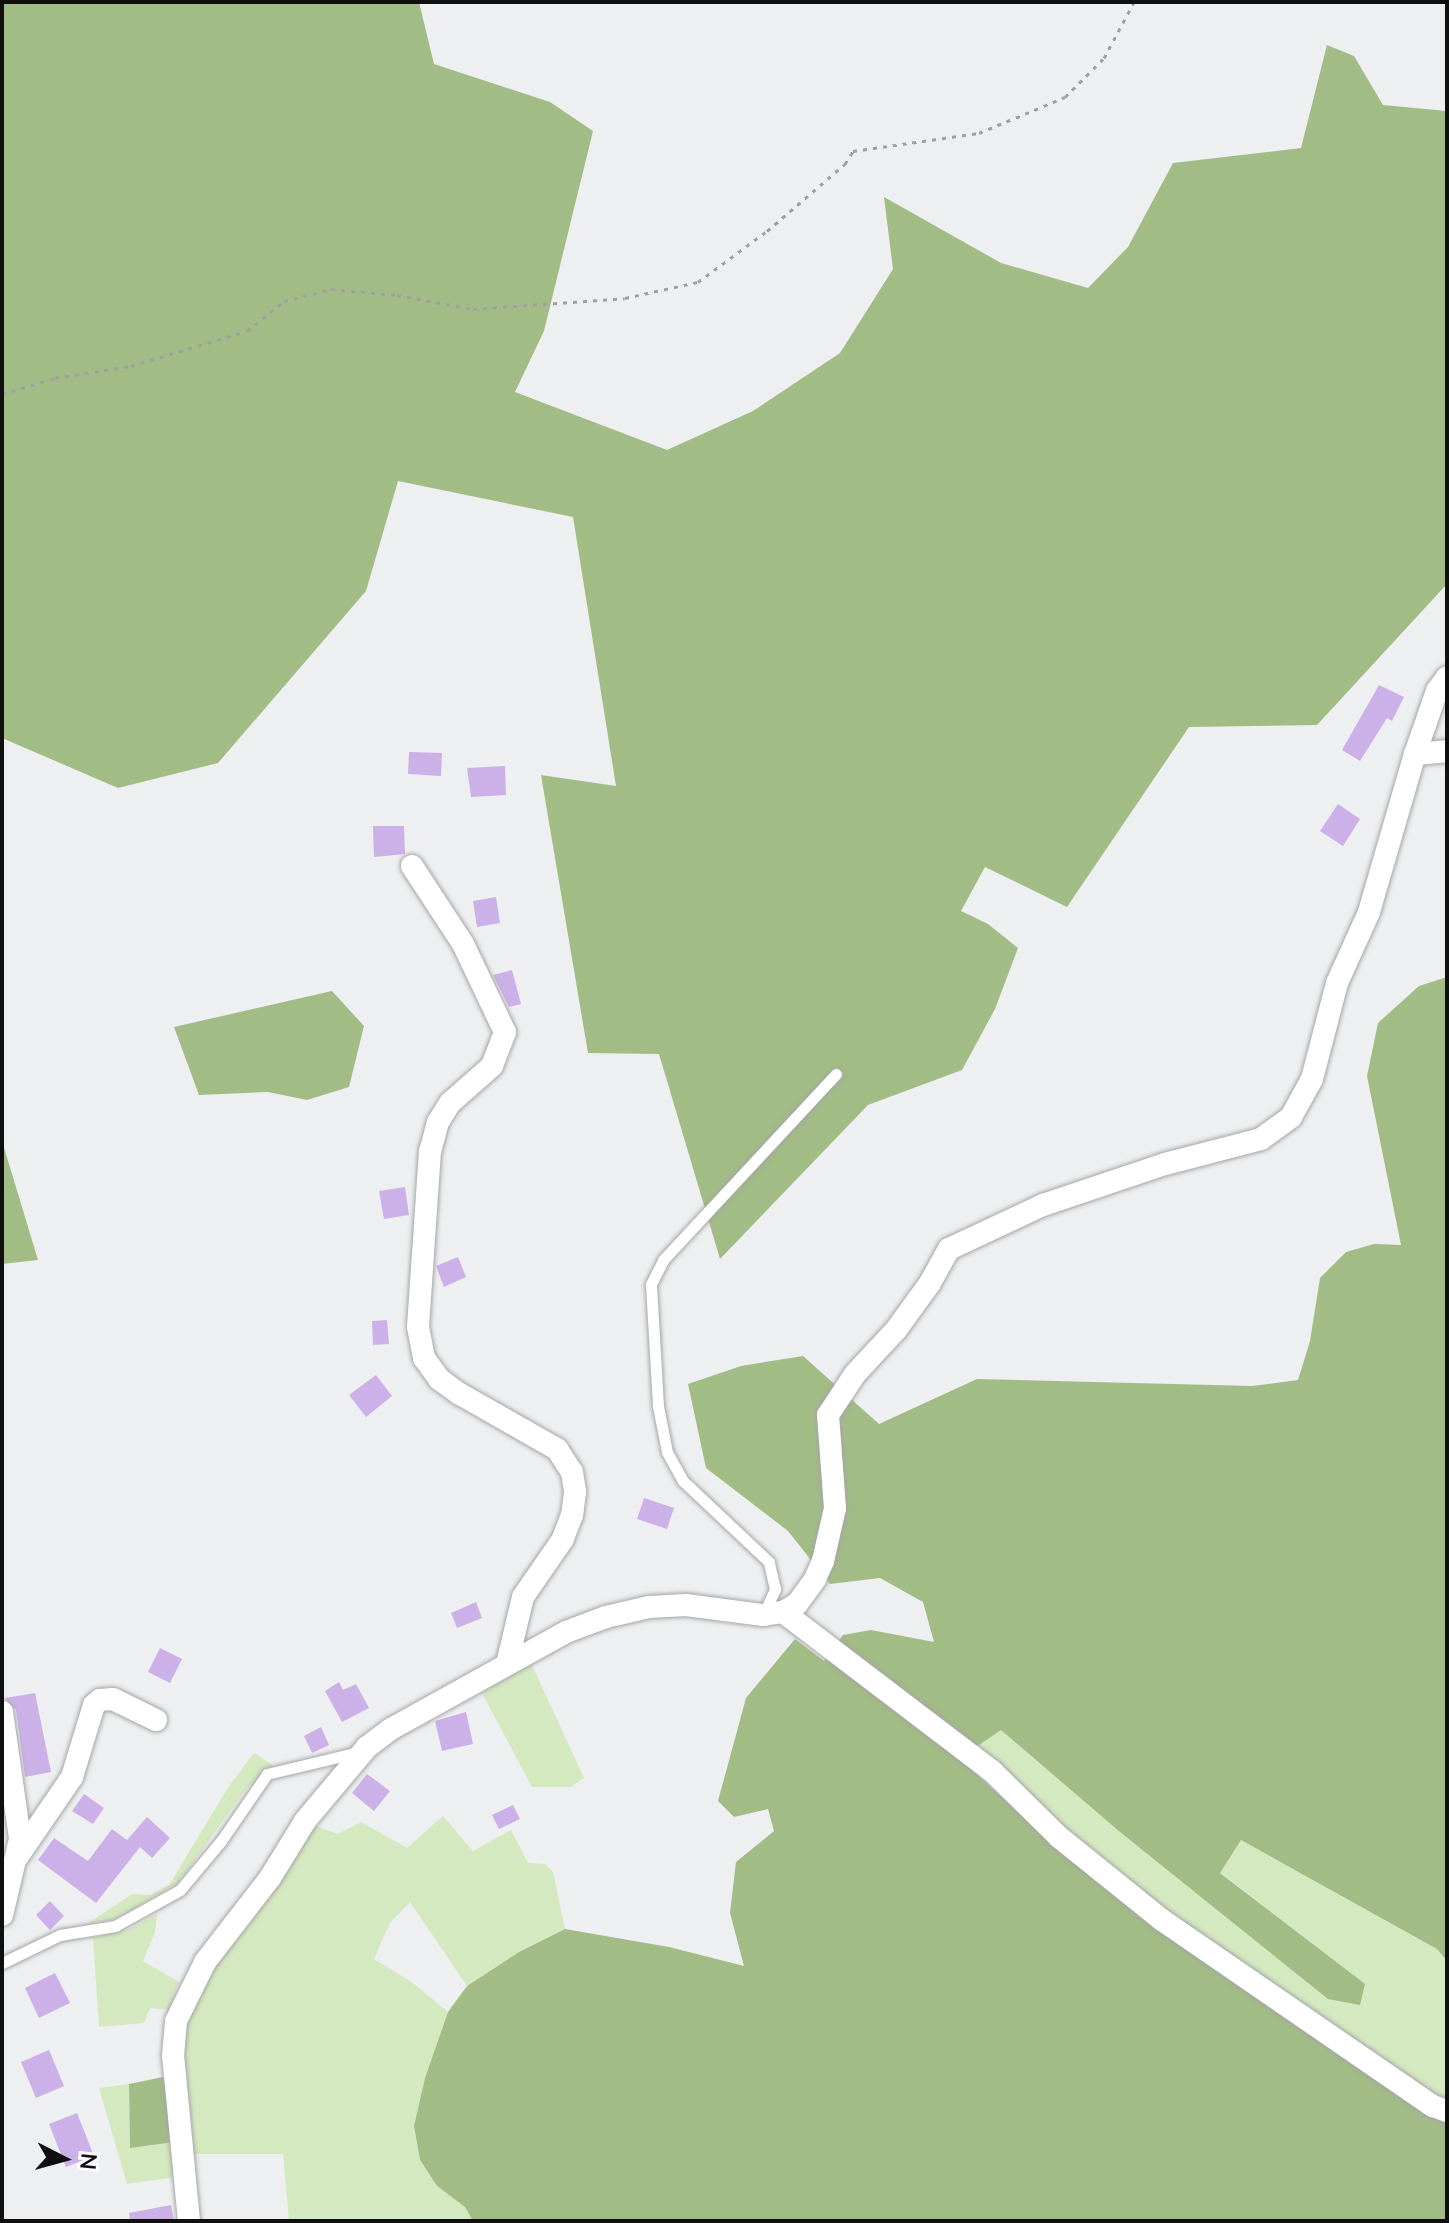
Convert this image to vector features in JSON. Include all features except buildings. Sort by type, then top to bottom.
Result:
[{"type":"street","points":[[189,2221],[173,2056],[176,2021],[205,1962],[270,1878],[305,1821],[363,1751],[391,1729],[566,1632],[606,1617],[649,1607],[686,1605],[773,1614],[797,1604],[815,1579],[835,1508],[828,1415],[855,1374],[896,1330],[930,1283],[949,1249],[1043,1205],[1165,1164],[1261,1139],[1291,1117],[1312,1079],[1337,983],[1369,912],[1415,754],[1437,691],[1447,677]]},
{"type":"street","points":[[1415,754],[1447,751]]},
{"type":"street","points":[[412,866],[463,944],[505,1032],[492,1066],[450,1103],[438,1122],[430,1151],[418,1327],[424,1358],[449,1387],[557,1449],[572,1472],[575,1492],[572,1515],[563,1539],[523,1597],[507,1664]]},
{"type":"street","points":[[773,1614],[992,1771],[1059,1837],[1162,1920],[1433,2106],[1447,2111]]},
{"type":"street","points":[[18,1856],[72,1777],[94,1705],[100,1700],[113,1699],[156,1720]]},
{"type":"street","points":[[2,1712],[19,1825],[18,1856],[2,1915]]},
{"type":"lane","points":[[773,1614],[775,1589],[769,1562],[683,1481],[667,1452],[658,1406],[651,1284],[663,1260],[836,1074]]},
{"type":"lane","points":[[2,1963],[60,1935],[115,1926],[180,1890],[221,1841],[267,1774],[363,1751]]},
{"type":"path","points":[[2,394],[55,378],[131,366],[247,331],[284,301],[331,289],[397,295],[473,309],[625,298],[698,282],[767,231],[845,164],[853,151],[979,133],[1065,97],[1104,58],[1134,2]]},
{"type":"green space","points":[[2,2],[419,2],[434,64],[550,102],[593,131],[544,331],[515,392],[667,450],[753,411],[840,353],[893,269],[884,197],[1001,263],[1088,288],[1128,247],[1173,163],[1301,148],[1327,45],[1354,56],[1383,105],[1447,111],[1447,584],[1317,725],[1189,727],[1067,907],[985,867],[961,911],[988,924],[1018,948],[995,1009],[962,1070],[868,1105],[720,1259],[659,1054],[588,1053],[541,775],[616,786],[573,517],[398,481],[366,591],[218,763],[118,788],[2,738]]},
{"type":"green space","points":[[1447,977],[1447,1961],[1437,1949],[1241,1840],[1220,1873],[1365,1984],[1360,2005],[1328,1999],[1120,1832],[1001,1730],[976,1747],[964,1763],[1095,1881],[1447,2124],[1447,2221],[473,2221],[465,2207],[437,2186],[420,2160],[414,2126],[425,2078],[448,2012],[467,1986],[519,1952],[565,1929],[669,1947],[744,1966],[730,1913],[736,1862],[774,1831],[768,1809],[734,1817],[718,1801],[746,1698],[795,1639],[824,1661],[843,1635],[871,1630],[934,1642],[923,1602],[880,1578],[830,1584],[788,1531],[706,1468],[688,1384],[741,1366],[803,1356],[879,1424],[977,1379],[1252,1386],[1298,1380],[1310,1341],[1320,1278],[1346,1252],[1374,1244],[1401,1245],[1367,1076],[1378,1023],[1419,986]]},
{"type":"green space","points":[[332,991],[364,1026],[349,1087],[307,1100],[268,1092],[199,1095],[174,1027]]},
{"type":"green space","points":[[2,1141],[38,1260],[2,1264]]},
{"type":"green space","points":[[531,1663],[584,1778],[571,1787],[532,1787],[482,1693]]},
{"type":"green space","points":[[1001,1729],[1120,1832],[1365,1985],[1220,1872],[1241,1840],[1437,1949],[1447,1961],[1447,2102],[1436,2098],[1118,1879],[976,1747]]},
{"type":"green space","points":[[254,1753],[273,1765],[246,1789],[178,1883],[115,1919],[87,1924],[132,1894],[150,1895],[169,1885],[229,1786]]},
{"type":"green space","points":[[443,1816],[473,1851],[511,1830],[528,1863],[545,1864],[553,1872],[565,1929],[519,1952],[467,1986],[410,1902],[390,1923],[374,1959],[413,1983],[448,2012],[425,2078],[414,2126],[420,2160],[437,2186],[465,2207],[473,2221],[289,2221],[283,2154],[193,2154],[184,2041],[188,2021],[211,1968],[253,1919],[313,1825],[338,1834],[361,1822],[407,1848]]},
{"type":"green space","points":[[157,1914],[155,1932],[143,1961],[179,1982],[169,2010],[150,2008],[144,2023],[99,2027],[93,1938],[129,1929]]},
{"type":"green space","points":[[163,2077],[174,2142],[130,2148],[129,2084]]},
{"type":"green space","points":[[129,2084],[130,2147],[174,2142],[176,2177],[127,2184],[99,2088]]}]
